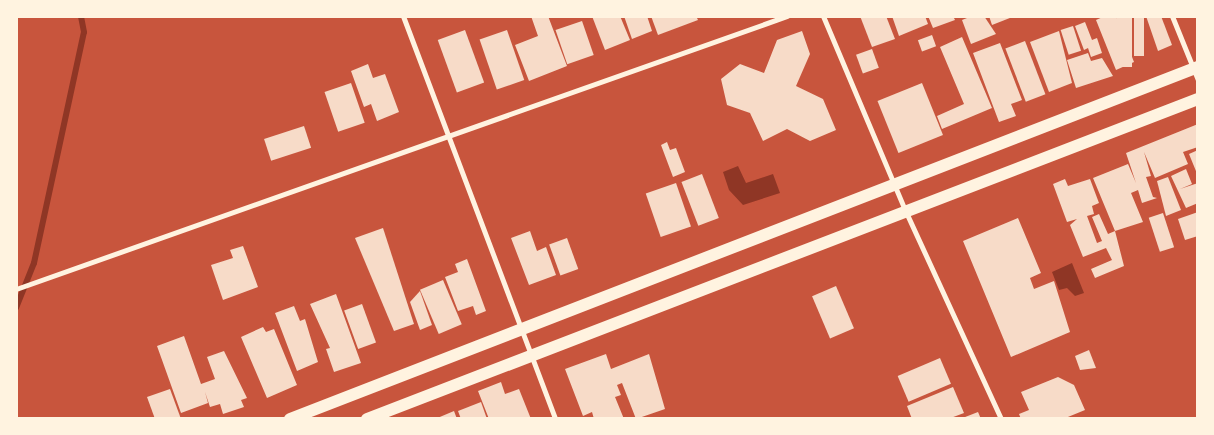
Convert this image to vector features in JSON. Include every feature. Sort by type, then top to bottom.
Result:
[{"type":"main road","points":[[290,419],[519,327],[895,187],[1196,72]]},
{"type":"main road","points":[[367,419],[531,358],[905,210],[1198,99]]},
{"type":"street","points":[[403,16],[555,419]]},
{"type":"street","points":[[16,289],[787,16]]},
{"type":"street","points":[[823,16],[905,210],[1001,419]]},
{"type":"street","points":[[1172,16],[1196,72]]},
{"type":"shaded area","points":[[738,166],[746,183],[773,174],[780,193],[743,205],[729,190],[723,172]]},
{"type":"shaded area","points":[[1072,263],[1084,293],[1075,296],[1067,288],[1059,290],[1052,272]]},
{"type":"building","points":[[531,16],[548,16],[567,66],[529,81],[515,45],[538,36]]},
{"type":"building","points":[[592,16],[620,16],[630,40],[605,50]]},
{"type":"building","points":[[624,16],[647,16],[652,31],[632,39]]},
{"type":"building","points":[[651,16],[696,16],[698,20],[658,35]]},
{"type":"building","points":[[860,16],[886,16],[895,39],[872,47]]},
{"type":"building","points":[[892,16],[925,16],[928,24],[899,36]]},
{"type":"building","points":[[928,16],[953,16],[955,20],[933,28]]},
{"type":"building","points":[[972,16],[984,16],[996,34],[971,44],[962,20]]},
{"type":"building","points":[[989,16],[1015,16],[992,25]]},
{"type":"building","points":[[1105,16],[1116,16],[1134,62],[1116,70],[1096,20]]},
{"type":"building","points":[[1117,16],[1132,16],[1132,67],[1117,67]]},
{"type":"building","points":[[1134,16],[1144,16],[1144,56],[1134,56]]},
{"type":"building","points":[[1146,16],[1161,16],[1172,45],[1158,51]]},
{"type":"building","points":[[582,21],[594,55],[567,64],[556,30]]},
{"type":"building","points":[[1085,22],[1092,40],[1097,38],[1102,53],[1091,57],[1088,48],[1084,50],[1075,26]]},
{"type":"building","points":[[1073,26],[1081,51],[1069,55],[1061,30]]},
{"type":"building","points":[[465,30],[484,83],[457,93],[438,40]]},
{"type":"building","points":[[507,30],[524,80],[497,90],[480,39]]},
{"type":"building","points":[[802,31],[810,54],[796,86],[823,99],[836,130],[810,141],[787,129],[763,141],[750,113],[727,105],[721,79],[740,64],[764,73],[777,40]]},
{"type":"building","points":[[1059,31],[1072,83],[1049,92],[1030,42]]},
{"type":"building","points":[[932,35],[936,46],[922,51],[918,40]]},
{"type":"building","points":[[962,37],[992,108],[942,129],[937,116],[964,104],[940,47]]},
{"type":"building","points":[[1025,41],[1045,94],[1026,102],[1005,49]]},
{"type":"building","points":[[1000,43],[1022,100],[1011,104],[1016,116],[999,122],[973,53]]},
{"type":"building","points":[[872,49],[879,68],[863,74],[856,55]]},
{"type":"building","points":[[1088,53],[1091,61],[1102,58],[1113,76],[1076,88],[1067,60]]},
{"type":"building","points":[[368,64],[373,78],[385,74],[399,112],[377,121],[371,104],[364,107],[351,71]]},
{"type":"building","points":[[351,83],[365,123],[338,132],[325,92]]},
{"type":"building","points":[[922,83],[943,135],[898,153],[877,101]]},
{"type":"building","points":[[1198,124],[1198,147],[1183,152],[1188,164],[1155,178],[1144,152],[1151,176],[1146,177],[1153,197],[1157,198],[1142,203],[1138,190],[1131,193],[1143,222],[1115,231],[1093,178],[1128,164],[1136,183],[1126,153]]},
{"type":"building","points":[[304,126],[311,148],[271,161],[264,139]]},
{"type":"building","points":[[667,142],[670,150],[676,148],[685,172],[673,177],[661,145]]},
{"type":"building","points":[[1198,150],[1198,176],[1189,154]]},
{"type":"building","points":[[1186,169],[1192,184],[1180,189],[1198,183],[1198,203],[1186,208],[1171,176]]},
{"type":"building","points":[[702,174],[719,218],[698,226],[681,182]]},
{"type":"building","points":[[1168,177],[1181,210],[1166,216],[1157,181]]},
{"type":"building","points":[[1065,179],[1068,186],[1090,179],[1099,203],[1092,206],[1094,214],[1087,216],[1097,243],[1102,241],[1092,217],[1099,214],[1108,234],[1115,231],[1124,266],[1095,278],[1091,269],[1112,260],[1106,248],[1083,257],[1070,225],[1077,219],[1067,222],[1053,184]]},
{"type":"building","points":[[676,183],[691,226],[661,237],[646,193]]},
{"type":"building","points":[[1198,212],[1198,236],[1185,240],[1178,219]]},
{"type":"building","points":[[1163,213],[1174,247],[1160,252],[1149,218]]},
{"type":"building","points":[[1018,218],[1041,273],[1030,278],[1034,289],[1054,281],[1070,332],[1011,357],[963,241]]},
{"type":"building","points":[[383,228],[414,324],[394,331],[355,238]]},
{"type":"building","points":[[530,231],[537,251],[546,247],[556,275],[529,285],[511,238]]},
{"type":"building","points":[[567,238],[578,269],[560,276],[549,244]]},
{"type":"building","points":[[243,246],[258,287],[223,300],[211,265],[233,258],[230,250]]},
{"type":"building","points":[[467,259],[486,311],[476,315],[473,306],[458,311],[445,277],[458,272],[455,264]]},
{"type":"building","points":[[443,280],[462,324],[439,334],[420,290]]},
{"type":"building","points":[[836,286],[854,328],[830,339],[812,296]]},
{"type":"building","points":[[420,291],[432,325],[420,330],[410,302]]},
{"type":"building","points":[[336,294],[361,363],[334,372],[326,349],[330,348],[310,304]]},
{"type":"building","points":[[362,304],[376,343],[358,349],[344,310]]},
{"type":"building","points":[[294,306],[300,321],[305,319],[318,362],[297,371],[275,313]]},
{"type":"building","points":[[263,327],[266,332],[274,329],[297,385],[267,398],[241,337]]},
{"type":"building","points":[[184,336],[201,384],[215,379],[207,357],[224,351],[247,398],[241,400],[244,407],[223,414],[220,404],[210,407],[205,392],[208,403],[181,413],[157,346]]},
{"type":"building","points":[[1089,350],[1096,368],[1080,370],[1075,356]]},
{"type":"building","points":[[606,354],[611,369],[649,354],[665,409],[636,419],[622,383],[617,385],[621,395],[615,397],[624,419],[594,419],[592,412],[583,416],[565,369]]},
{"type":"building","points":[[940,358],[951,384],[909,402],[898,376]]},
{"type":"building","points":[[1058,377],[1074,385],[1085,410],[1063,419],[1021,419],[1019,414],[1029,410],[1021,392]]},
{"type":"building","points":[[501,382],[505,394],[519,389],[531,419],[489,419],[478,391]]},
{"type":"building","points":[[953,387],[964,413],[948,419],[912,419],[907,406]]},
{"type":"building","points":[[170,389],[181,419],[155,419],[147,397]]},
{"type":"building","points":[[481,402],[487,419],[461,419],[458,411]]},
{"type":"building","points":[[454,411],[457,419],[435,419]]},
{"type":"building","points":[[978,412],[981,419],[960,419]]},
{"type":"waterway","points":[[16,308],[34,263],[84,32],[81,16]]}]
